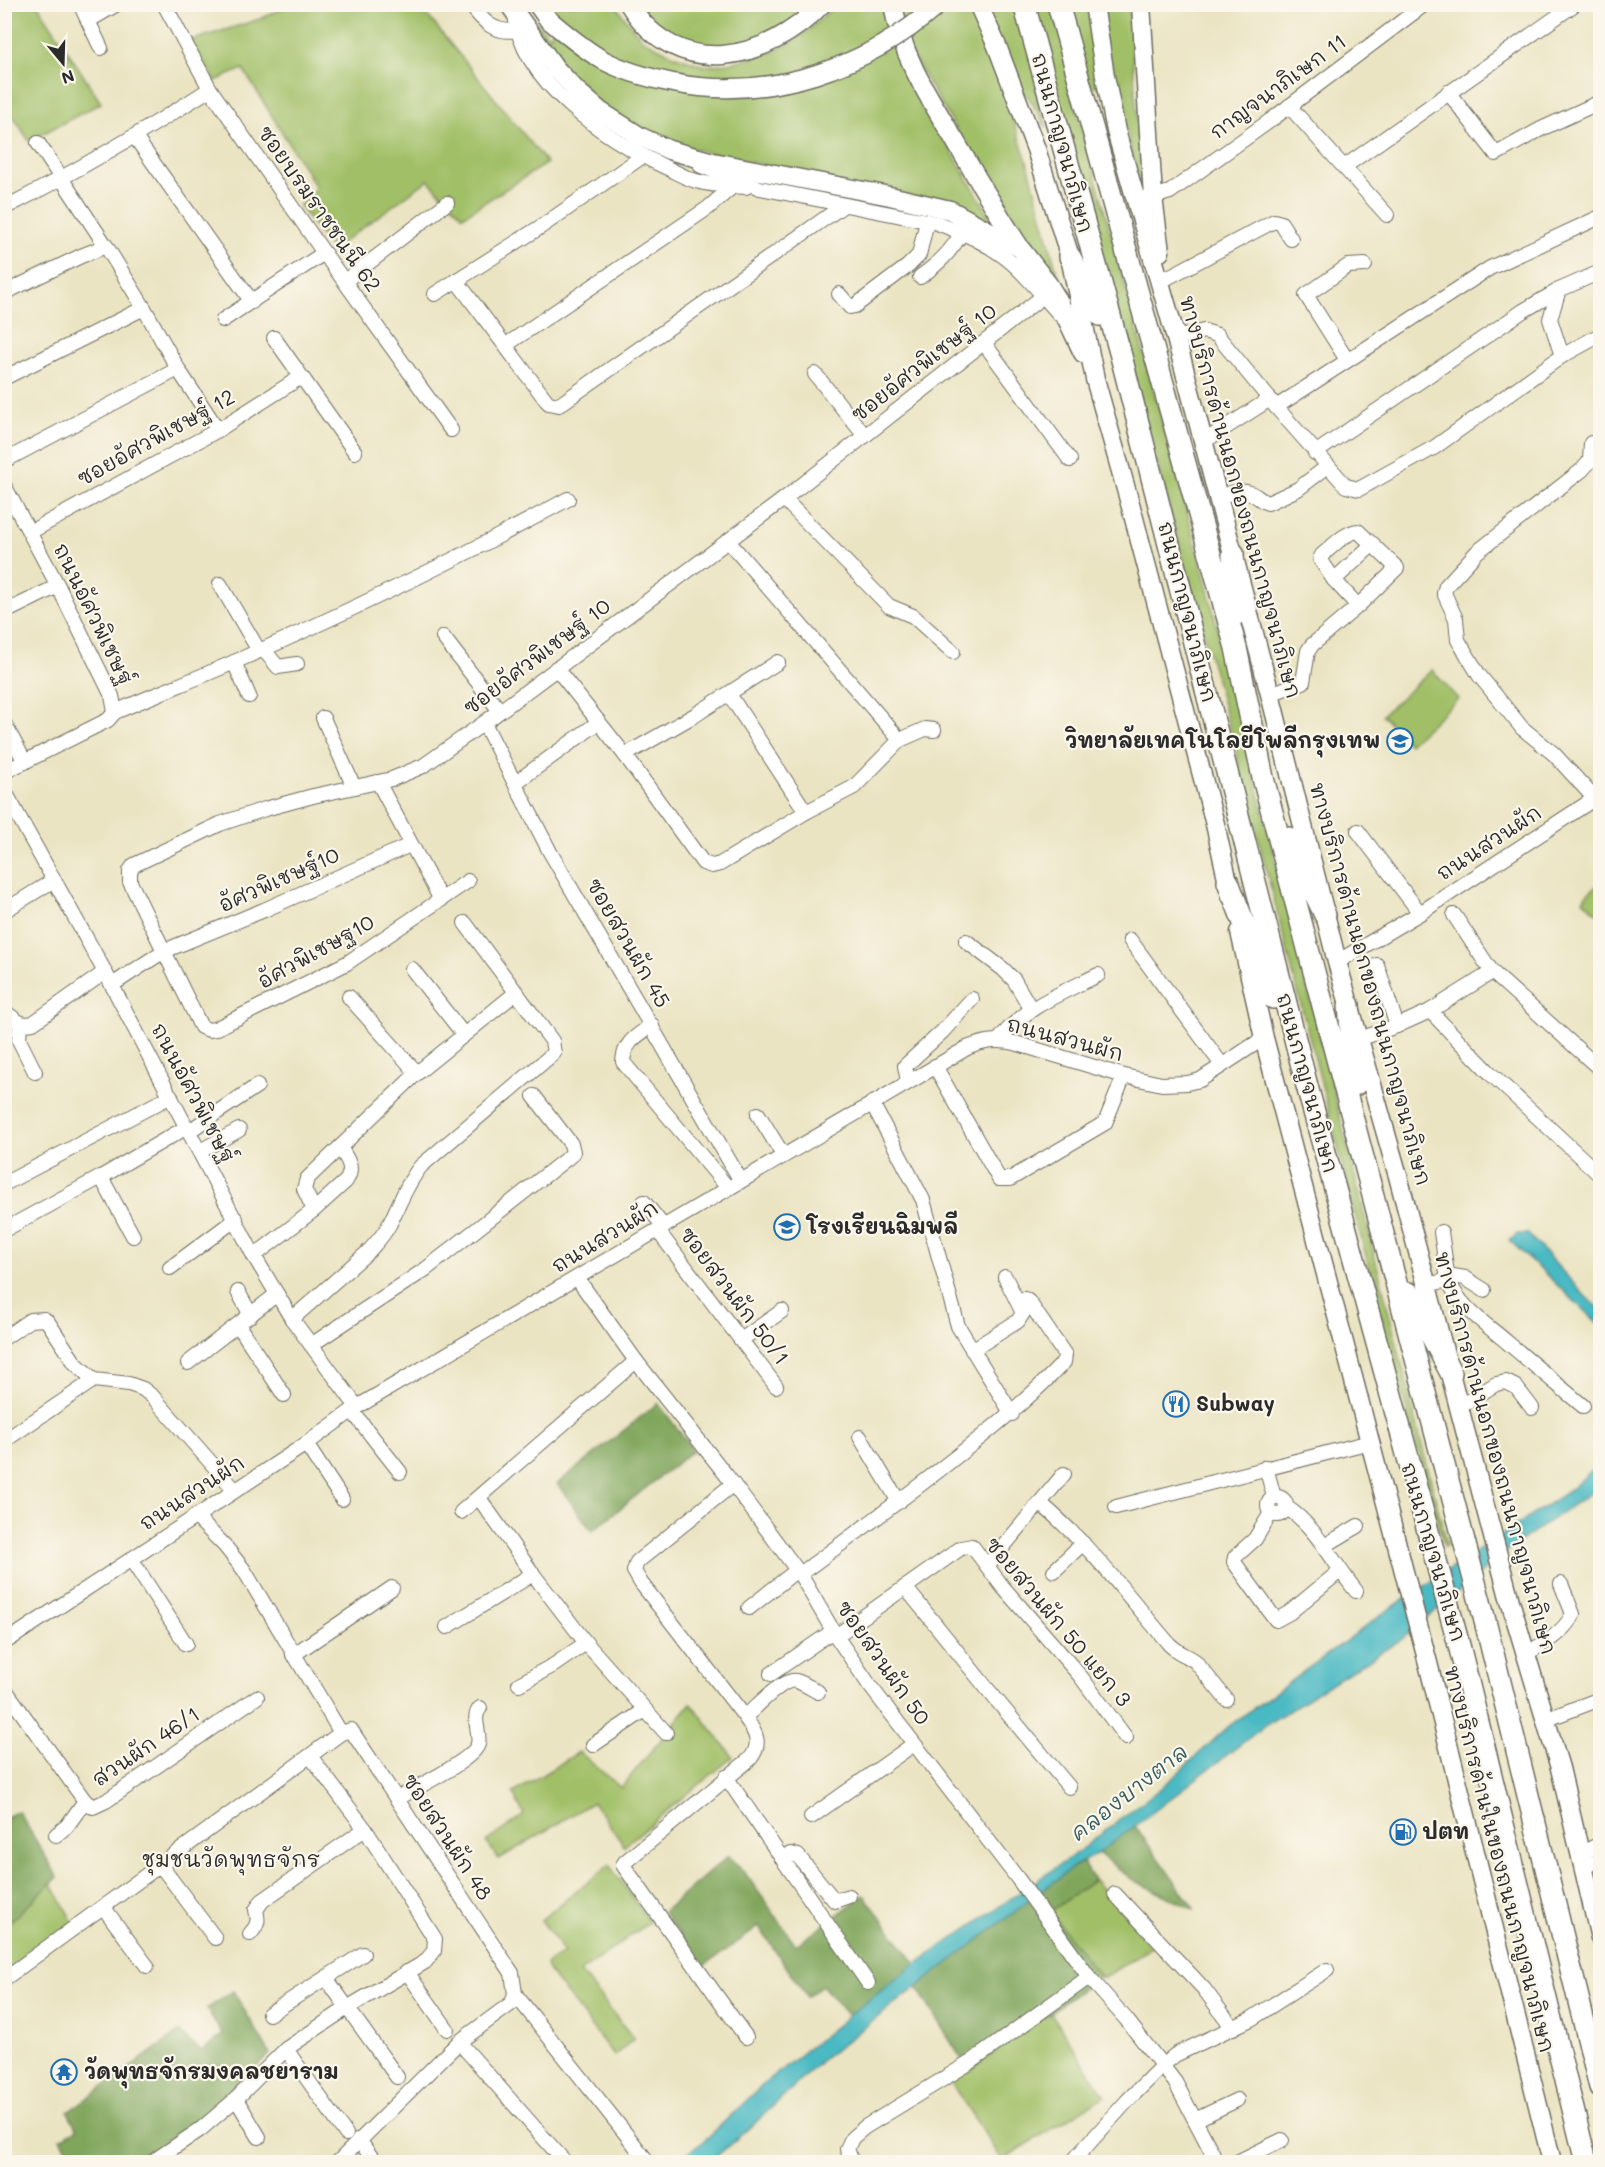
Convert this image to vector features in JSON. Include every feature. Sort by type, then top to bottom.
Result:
[{"type":"highway","name":"ถนนกาญจนาภิเษก","points":[[1024,4],[1121,356],[1307,1086],[1460,1649],[1586,2163]]},
{"type":"highway","name":"ถนนกาญจนาภิเษก","points":[[1058,4],[1236,648],[1266,789],[1483,1612],[1600,2087]]},
{"type":"highway","points":[[1070,257],[1121,356]]},
{"type":"highway","points":[[1233,553],[1236,648]]},
{"type":"highway","points":[[1266,789],[1325,915]]},
{"type":"highway","points":[[1228,882],[1307,1086]]},
{"type":"highway","points":[[1349,1005],[1358,1135]]},
{"type":"highway","points":[[1391,1258],[1451,1373]]},
{"type":"main road","points":[[537,4],[548,19],[587,50],[626,70],[653,79],[716,89],[770,86],[807,78],[845,64],[905,33],[939,4]]},
{"type":"main road","points":[[629,4],[639,21],[669,46],[687,53],[716,56],[763,45],[806,20],[822,4]]},
{"type":"main road","points":[[893,4],[897,25],[911,66],[997,212],[1020,248],[1048,284],[1095,379]]},
{"type":"main road","name":"ทางบริการด้านในของถนนกาญจนาภิเษก","points":[[978,4],[998,46],[1036,149],[1070,257],[1095,379],[1131,507],[1228,882],[1264,1038],[1428,1663],[1552,2163]]},
{"type":"main road","name":"ทางบริการด้านนอกของถนนกาญจนาภิเษก","points":[[1094,4],[1116,131],[1176,338],[1270,694],[1337,963],[1460,1406],[1510,1601],[1560,1768],[1600,1938]]},
{"type":"main road","points":[[1141,4],[1153,197],[1166,304]]},
{"type":"main road","points":[[514,16],[556,69],[577,91],[619,124],[669,150],[712,162],[890,196],[950,210],[1020,248]]},
{"type":"main road","points":[[1536,2105],[1544,2163]]},
{"type":"street","points":[[80,4],[100,48]]},
{"type":"street","points":[[88,21],[117,4]]},
{"type":"street","name":"ซอยบรมราชชนนี 62","points":[[164,4],[210,89],[451,430]]},
{"type":"street","points":[[470,4],[497,31],[507,32],[514,16]]},
{"type":"street","name":"กาญจนาภิเษก 11","points":[[1153,197],[1170,192],[1425,4]]},
{"type":"street","points":[[1344,166],[1575,4]]},
{"type":"street","points":[[514,16],[528,55],[546,81],[568,104],[613,139],[643,156],[695,181],[760,188],[927,221],[962,232],[979,240],[1011,263],[1068,324]]},
{"type":"street","points":[[4,208],[62,179],[135,137],[210,89]]},
{"type":"street","points":[[1448,92],[1496,154],[1541,129],[1600,102]]},
{"type":"street","points":[[1289,106],[1387,215]]},
{"type":"street","points":[[135,137],[252,302]]},
{"type":"street","points":[[38,143],[106,246],[178,369],[218,430]]},
{"type":"street","points":[[669,150],[698,165],[760,188]]},
{"type":"street","points":[[435,294],[542,226],[643,156]]},
{"type":"street","points":[[506,345],[708,208],[732,186]]},
{"type":"street","points":[[345,281],[447,203]]},
{"type":"street","points":[[456,280],[546,400],[559,405],[844,205]]},
{"type":"street","points":[[1203,442],[1347,360],[1490,268],[1600,217]]},
{"type":"street","points":[[839,294],[850,307],[855,306],[908,266],[919,255],[927,221]]},
{"type":"street","points":[[1163,280],[1274,221],[1281,223],[1290,239]]},
{"type":"street","points":[[920,278],[949,252],[962,232]]},
{"type":"street","points":[[4,293],[106,246]]},
{"type":"street","points":[[223,320],[324,253]]},
{"type":"street","points":[[1347,360],[1305,295],[1348,266],[1365,265]]},
{"type":"street","points":[[1315,453],[1523,311],[1600,272]]},
{"type":"street","points":[[1559,291],[1550,319],[1562,356]]},
{"type":"street","name":"ซอยอัศวพิเชษฐ์ 10","points":[[209,1030],[201,1027],[130,882],[129,877],[134,866],[220,824],[265,809],[407,774],[423,766],[784,499],[1042,297]]},
{"type":"street","points":[[4,378],[144,308]]},
{"type":"street","points":[[1176,338],[1204,331],[1217,335],[1315,453],[1346,486],[1359,489],[1435,447],[1562,356],[1600,335]]},
{"type":"street","points":[[274,338],[355,452]]},
{"type":"street","points":[[984,343],[1070,460]]},
{"type":"street","points":[[4,461],[178,369]]},
{"type":"street","points":[[815,374],[865,436]]},
{"type":"street","name":"ซอยอัศวพิเชษฐ์ 12","points":[[30,532],[218,430],[301,377]]},
{"type":"street","points":[[1591,443],[1590,460],[1582,470],[1477,552],[1446,586],[1444,592],[1456,619],[1458,640],[1479,675],[1522,728],[1554,754],[1598,797]]},
{"type":"street","points":[[1218,497],[1245,492],[1251,493],[1258,500],[1268,504],[1298,489],[1328,466]]},
{"type":"street","name":"ถนนอัศวพิเชษฐ์","points":[[4,485],[58,586],[112,696],[115,712],[108,720],[8,770],[5,774]]},
{"type":"street","points":[[784,499],[889,606],[913,616],[953,652]]},
{"type":"street","points":[[115,712],[261,650],[482,546],[568,500]]},
{"type":"street","points":[[1270,694],[1303,682],[1310,649],[1358,606],[1397,568],[1358,531],[1352,531],[1322,555],[1321,562],[1358,606]]},
{"type":"street","points":[[728,541],[900,740]]},
{"type":"street","points":[[1334,580],[1373,544]]},
{"type":"street","points":[[220,584],[261,650],[278,667],[284,668],[297,664]]},
{"type":"street","points":[[5,612],[58,586]]},
{"type":"street","points":[[443,637],[500,711]]},
{"type":"street","points":[[234,662],[249,696]]},
{"type":"street","points":[[625,755],[729,694],[778,662]]},
{"type":"street","points":[[556,668],[625,755],[703,863],[712,866],[720,864],[806,812],[854,787],[900,740],[925,729],[934,730]]},
{"type":"street","points":[[729,694],[806,812]]},
{"type":"street","points":[[323,718],[354,787]]},
{"type":"street","points":[[515,783],[599,722]]},
{"type":"street","points":[[4,723],[25,762]]},
{"type":"street","name":"ซอยสวนผัก 45","points":[[484,723],[550,852],[741,1180]]},
{"type":"street","points":[[378,782],[441,900]]},
{"type":"street","name":"ถนนอัศวพิเชษฐ์","points":[[4,790],[108,978],[254,1256],[292,1319],[400,1472]]},
{"type":"street","name":"ถนนสวนผัก","points":[[1337,963],[1420,913],[1598,797]]},
{"type":"street","points":[[1358,831],[1420,913]]},
{"type":"street","name":"อัศวพิเชษฐ์10","points":[[164,951],[264,910],[410,845]]},
{"type":"street","points":[[4,910],[54,880]]},
{"type":"street","name":"อัศวพิเชษฐ10","points":[[209,1030],[347,963],[468,882]]},
{"type":"street","points":[[1454,915],[1492,972],[1600,1069]]},
{"type":"street","points":[[292,1319],[379,1239],[388,1227],[421,1166],[554,1053],[552,1041],[465,923]]},
{"type":"street","points":[[1130,940],[1222,1065]]},
{"type":"street","points":[[966,941],[1003,969],[1014,981],[1031,1009]]},
{"type":"street","points":[[6,1013],[20,1023],[26,1025],[33,1023],[108,978],[164,951]]},
{"type":"street","points":[[1377,965],[1397,1026]]},
{"type":"street","points":[[412,969],[464,1035]]},
{"type":"street","points":[[1359,1039],[1397,1026],[1430,1011],[1492,972]]},
{"type":"street","points":[[999,1040],[1012,1023],[1031,1009],[1098,975]]},
{"type":"street","points":[[314,1210],[306,1194],[304,1184],[307,1179],[417,1073],[517,992]]},
{"type":"street","points":[[349,998],[417,1073]]},
{"type":"street","points":[[908,1082],[905,1066],[943,1031],[972,999]]},
{"type":"street","points":[[1430,1011],[1492,1075],[1600,1175]]},
{"type":"street","points":[[20,1023],[19,1040],[35,1072]]},
{"type":"street","points":[[652,1025],[630,1041],[623,1053],[623,1062],[728,1188]]},
{"type":"street","name":"ถนนสวนผัก","points":[[4,1643],[306,1444],[355,1409],[783,1155],[976,1044],[999,1040],[1015,1042],[1124,1076],[1162,1084],[1187,1083],[1209,1075],[1264,1038]]},
{"type":"street","points":[[935,1066],[1001,1180],[1010,1179],[1105,1123],[1124,1076]]},
{"type":"street","points":[[4,1230],[188,1129],[258,1086]]},
{"type":"street","points":[[4,1184],[171,1096]]},
{"type":"street","points":[[311,1345],[435,1263],[570,1156],[573,1152],[571,1144],[534,1096]]},
{"type":"street","points":[[872,1103],[923,1200],[954,1317],[1012,1414]]},
{"type":"street","points":[[758,1114],[783,1155]]},
{"type":"street","points":[[200,1151],[239,1130]]},
{"type":"street","points":[[254,1256],[314,1210],[346,1181],[350,1175],[350,1165],[340,1147]]},
{"type":"street","points":[[101,1177],[133,1236]]},
{"type":"street","name":"ซอยสวนผัก 50/1","points":[[644,1202],[661,1229],[776,1386]]},
{"type":"street","points":[[170,1268],[236,1219]]},
{"type":"street","points":[[1441,1232],[1447,1277],[1453,1291],[1470,1313],[1506,1340],[1582,1406]]},
{"type":"street","points":[[972,1350],[1018,1321],[1023,1313],[1005,1277]]},
{"type":"street","points":[[1427,1285],[1447,1277],[1465,1278],[1484,1290]]},
{"type":"street","name":"ซอยสวนผัก 50","points":[[577,1278],[636,1361],[733,1484],[798,1572],[870,1686],[1018,1879],[1089,1977],[1126,2019],[1175,2082],[1217,2163]]},
{"type":"street","points":[[238,1292],[251,1315]]},
{"type":"street","points":[[188,1363],[277,1294]]},
{"type":"street","points":[[749,1608],[898,1502],[1012,1414],[1064,1362],[1065,1357],[1029,1302],[1025,1299],[1017,1300]]},
{"type":"street","points":[[741,1340],[782,1311]]},
{"type":"street","points":[[4,1338],[30,1320],[44,1318],[75,1364],[94,1380],[129,1384],[143,1389],[153,1397],[235,1490]]},
{"type":"street","points":[[238,1324],[284,1395]]},
{"type":"street","points":[[461,1512],[636,1361]]},
{"type":"street","points":[[4,1441],[94,1380]]},
{"type":"street","points":[[1460,1406],[1496,1384],[1506,1382],[1516,1387],[1532,1408]]},
{"type":"street","points":[[860,1437],[898,1502]]},
{"type":"street","points":[[1116,1507],[1370,1442]]},
{"type":"street","points":[[306,1444],[342,1500]]},
{"type":"street","points":[[1266,1467],[1274,1497]]},
{"type":"street","points":[[987,1566],[1064,1474]]},
{"type":"street","points":[[733,1484],[637,1562],[634,1571],[745,1717],[754,1731],[757,1745],[750,1758],[623,1865],[746,2037]]},
{"type":"street","points":[[1274,1497],[1283,1498],[1286,1507],[1297,1515],[1324,1546],[1356,1591]]},
{"type":"street","points":[[1271,1513],[1268,1504],[1274,1497]]},
{"type":"street","points":[[479,1498],[586,1643],[666,1732]]},
{"type":"street","points":[[1040,1503],[1061,1520],[1083,1543],[1169,1644],[1180,1655],[1190,1657],[1226,1699]]},
{"type":"street","points":[[1271,1513],[1280,1514],[1286,1507]]},
{"type":"street","points":[[1271,1513],[1255,1539],[1235,1557],[1233,1562],[1276,1620],[1289,1614],[1340,1571]]},
{"type":"street","name":"ซอยสวนผัก 48","points":[[195,1516],[224,1545],[244,1570],[341,1733],[351,1730],[512,1973],[515,1994]]},
{"type":"street","points":[[1324,1546],[1358,1526]]},
{"type":"street","points":[[1054,1571],[1083,1543]]},
{"type":"street","name":"ซอยสวนผัก 50 แยก 3","points":[[771,1674],[966,1546],[972,1546],[1002,1586],[1081,1677],[1126,1738]]},
{"type":"street","points":[[131,1558],[186,1644]]},
{"type":"street","points":[[447,1627],[533,1574]]},
{"type":"street","points":[[1525,1654],[1557,1634],[1570,1620],[1573,1614],[1561,1584]]},
{"type":"street","points":[[905,1587],[1069,1787]]},
{"type":"street","points":[[293,1655],[392,1588]]},
{"type":"street","points":[[519,1684],[554,1665],[586,1643]]},
{"type":"street","points":[[745,1717],[790,1680],[795,1680],[818,1692]]},
{"type":"street","name":"สวนผัก 46/1","points":[[4,1688],[85,1801],[93,1807],[106,1801],[256,1696]]},
{"type":"street","points":[[1545,1720],[1600,1699]]},
{"type":"street","points":[[397,1799],[462,1762],[476,1749],[479,1733],[476,1717],[480,1708]]},
{"type":"street","points":[[593,1745],[645,1710]]},
{"type":"street","points":[[4,1979],[341,1733]]},
{"type":"street","points":[[811,1817],[914,1744]]},
{"type":"street","points":[[152,2163],[201,2129],[236,2099],[286,2049],[347,2008],[425,1962],[435,1951],[435,1939],[365,1829],[310,1756]]},
{"type":"street","points":[[726,1777],[868,1983]]},
{"type":"street","points":[[56,1835],[67,1826],[85,1801]]},
{"type":"street","points":[[250,1934],[257,1926],[259,1919],[256,1910],[262,1900],[365,1829]]},
{"type":"street","points":[[1581,1861],[1600,1844]]},
{"type":"street","points":[[781,1857],[791,1854],[798,1856],[835,1901],[849,1896]]},
{"type":"street","points":[[1581,1861],[1600,1860]]},
{"type":"street","points":[[161,1866],[215,1938]]},
{"type":"street","points":[[1115,1894],[1204,1989],[1233,2028]]},
{"type":"street","points":[[104,1908],[147,1966]]},
{"type":"street","points":[[268,2014],[363,1954]]},
{"type":"street","points":[[1072,2163],[1128,2100],[1176,2055],[1251,2019],[1327,1970]]},
{"type":"street","points":[[407,1972],[447,2029]]},
{"type":"street","points":[[852,2163],[847,2149],[852,2138],[865,2127],[971,2061],[1089,1977]]},
{"type":"street","points":[[326,1978],[397,2077]]},
{"type":"street","points":[[338,2163],[353,2137],[459,2042],[512,2002],[515,1994]]},
{"type":"street","points":[[515,1994],[648,2163]]},
{"type":"street","points":[[459,2042],[565,2163]]},
{"type":"street","points":[[286,2049],[375,2163]]},
{"type":"street","points":[[236,2099],[259,2137]]},
{"type":"street","points":[[1195,2120],[1237,2100]]},
{"type":"street","points":[[1237,2163],[1282,2140]]},
{"type":"green space","points":[[5,5],[38,5],[101,103],[29,141],[5,103]]},
{"type":"green space","points":[[289,5],[419,5],[547,163],[463,216],[428,180],[332,250],[299,206],[316,187],[243,69],[215,81],[190,41],[260,19]]},
{"type":"green space","points":[[517,5],[550,36],[558,19],[546,5],[616,5],[642,39],[673,55],[705,66],[735,62],[776,51],[806,32],[836,5],[883,5],[886,30],[914,88],[994,223],[965,212],[659,141],[587,96]]},
{"type":"green space","points":[[636,5],[809,5],[789,25],[775,33],[730,46],[698,47],[684,45],[673,40]]},
{"type":"green space","points":[[898,5],[1129,5],[1143,198],[1117,94],[1068,76],[1206,582],[1447,1545],[1444,1547],[1386,1334],[1235,749],[1053,82],[1036,89],[1047,128],[1028,96],[1005,96],[1029,167],[1060,284],[1024,242],[909,51]]},
{"type":"green space","points":[[1432,670],[1458,699],[1409,744],[1382,715]]},
{"type":"green space","points":[[1600,883],[1600,915],[1583,900]]},
{"type":"green space","points":[[658,1403],[693,1450],[592,1531],[557,1484]]},
{"type":"green space","points":[[691,1703],[733,1757],[624,1846],[593,1802],[499,1859],[486,1842],[524,1815],[513,1793],[579,1752],[621,1788]]},
{"type":"green space","points":[[18,1811],[58,1877],[5,1926],[5,1818]]},
{"type":"green space","points":[[1135,1826],[1195,1910],[1133,1880],[1098,1853]]},
{"type":"green space","points":[[728,1856],[745,1873],[796,1945],[864,1895],[916,1964],[848,2016],[822,1985],[807,1997],[759,1927],[704,1966],[663,1912]]},
{"type":"green space","points":[[1083,1862],[1094,1880],[1050,1912],[1100,1976],[969,2071],[916,1986],[1073,1867]]},
{"type":"green space","points":[[609,1865],[650,1922],[580,1972],[634,2039],[614,2056],[548,1970],[546,1964],[564,1952],[541,1920]]},
{"type":"green space","points":[[1094,1880],[1154,1945],[1102,1979],[1049,1912]]},
{"type":"green space","points":[[51,1883],[73,1922],[5,1974],[5,1926]]},
{"type":"green space","points":[[233,1991],[270,2054],[225,2099],[139,2162],[74,2162],[61,2138],[77,2129],[68,2112],[179,2032],[201,2051],[223,2035],[207,2009]]},
{"type":"green space","points":[[1051,2013],[1105,2096],[1002,2160],[949,2080]]},
{"type":"water","points":[[1517,1234],[1528,1234],[1587,1298],[1600,1308],[1600,1325],[1510,1241]]},
{"type":"water","points":[[1600,1463],[1600,1486],[1511,1548],[1402,1639],[1267,1724],[1135,1826],[1098,1853],[1073,1867],[822,2060],[712,2160],[675,2162],[703,2142],[765,2083],[848,2016],[916,1964],[1074,1855],[1166,1784],[1229,1726],[1391,1608],[1570,1490]]},
{"type":"place","name":"วิทยาลัยเทคโนโลยีโพลีกรุงเทพ","points":[[1400,741]]},
{"type":"place","name":"โรงเรียนฉิมพลี","points":[[787,1227]]},
{"type":"place","name":"Subway","points":[[1176,1404]]},
{"type":"place","name":"ปตท","points":[[1403,1832]]},
{"type":"place","name":"วัดพุทธจักรมงคลชยาราม","points":[[64,2072]]},
{"type":"district","name":"ชุมชนวัดพุทธจักร","points":[[231,1859]]},
{"type":"water label","name":"คลองบางตาล","points":[[1129,1792]]}]
